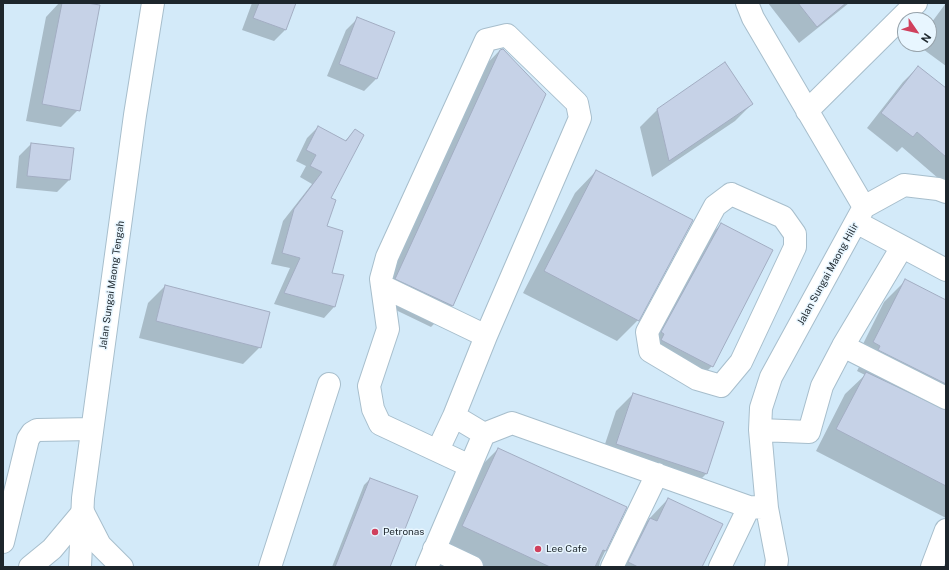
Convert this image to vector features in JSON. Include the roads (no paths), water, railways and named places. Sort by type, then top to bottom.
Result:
[{"type":"street","name":"Jalan Sungai Maong Tengah","points":[[80,567],[83,512],[92,429],[135,115],[153,3]]},
{"type":"street","points":[[747,3],[753,18],[807,111],[860,215],[902,247],[946,270]]},
{"type":"street","points":[[807,111],[916,3]]},
{"type":"street","points":[[438,450],[454,416],[486,336],[580,118],[577,103],[507,35],[486,40],[387,257],[381,278],[388,329],[369,386],[373,409],[380,424],[470,466]]},
{"type":"street","points":[[860,215],[904,185],[938,189],[946,192]]},
{"type":"street","points":[[731,194],[783,217],[795,234],[795,247],[741,362],[721,386],[697,379],[650,351],[647,332],[715,206],[731,194]]},
{"type":"street","name":"Jalan Sungai Maong Hilir","points":[[776,567],[777,560],[758,508],[761,408],[771,377],[860,215]]},
{"type":"street","points":[[760,430],[809,432],[822,386],[843,346],[902,247]]},
{"type":"street","points":[[382,286],[486,336]]},
{"type":"street","points":[[843,346],[946,398]]},
{"type":"street","points":[[741,362],[771,377]]},
{"type":"street","points":[[270,567],[330,384]]},
{"type":"street","points":[[454,416],[484,434]]},
{"type":"street","points":[[472,567],[431,558],[484,434],[512,423],[758,508],[720,567]]},
{"type":"street","points":[[3,542],[28,439],[32,433],[37,430],[92,429]]},
{"type":"street","points":[[612,567],[657,474]]},
{"type":"street","points":[[30,567],[52,549],[83,512],[100,545],[122,567]]},
{"type":"street","points":[[932,567],[946,530]]},
{"type":"place","name":"Petronas","points":[[375,532]]},
{"type":"place","name":"Lee Cafe","points":[[538,549]]}]
